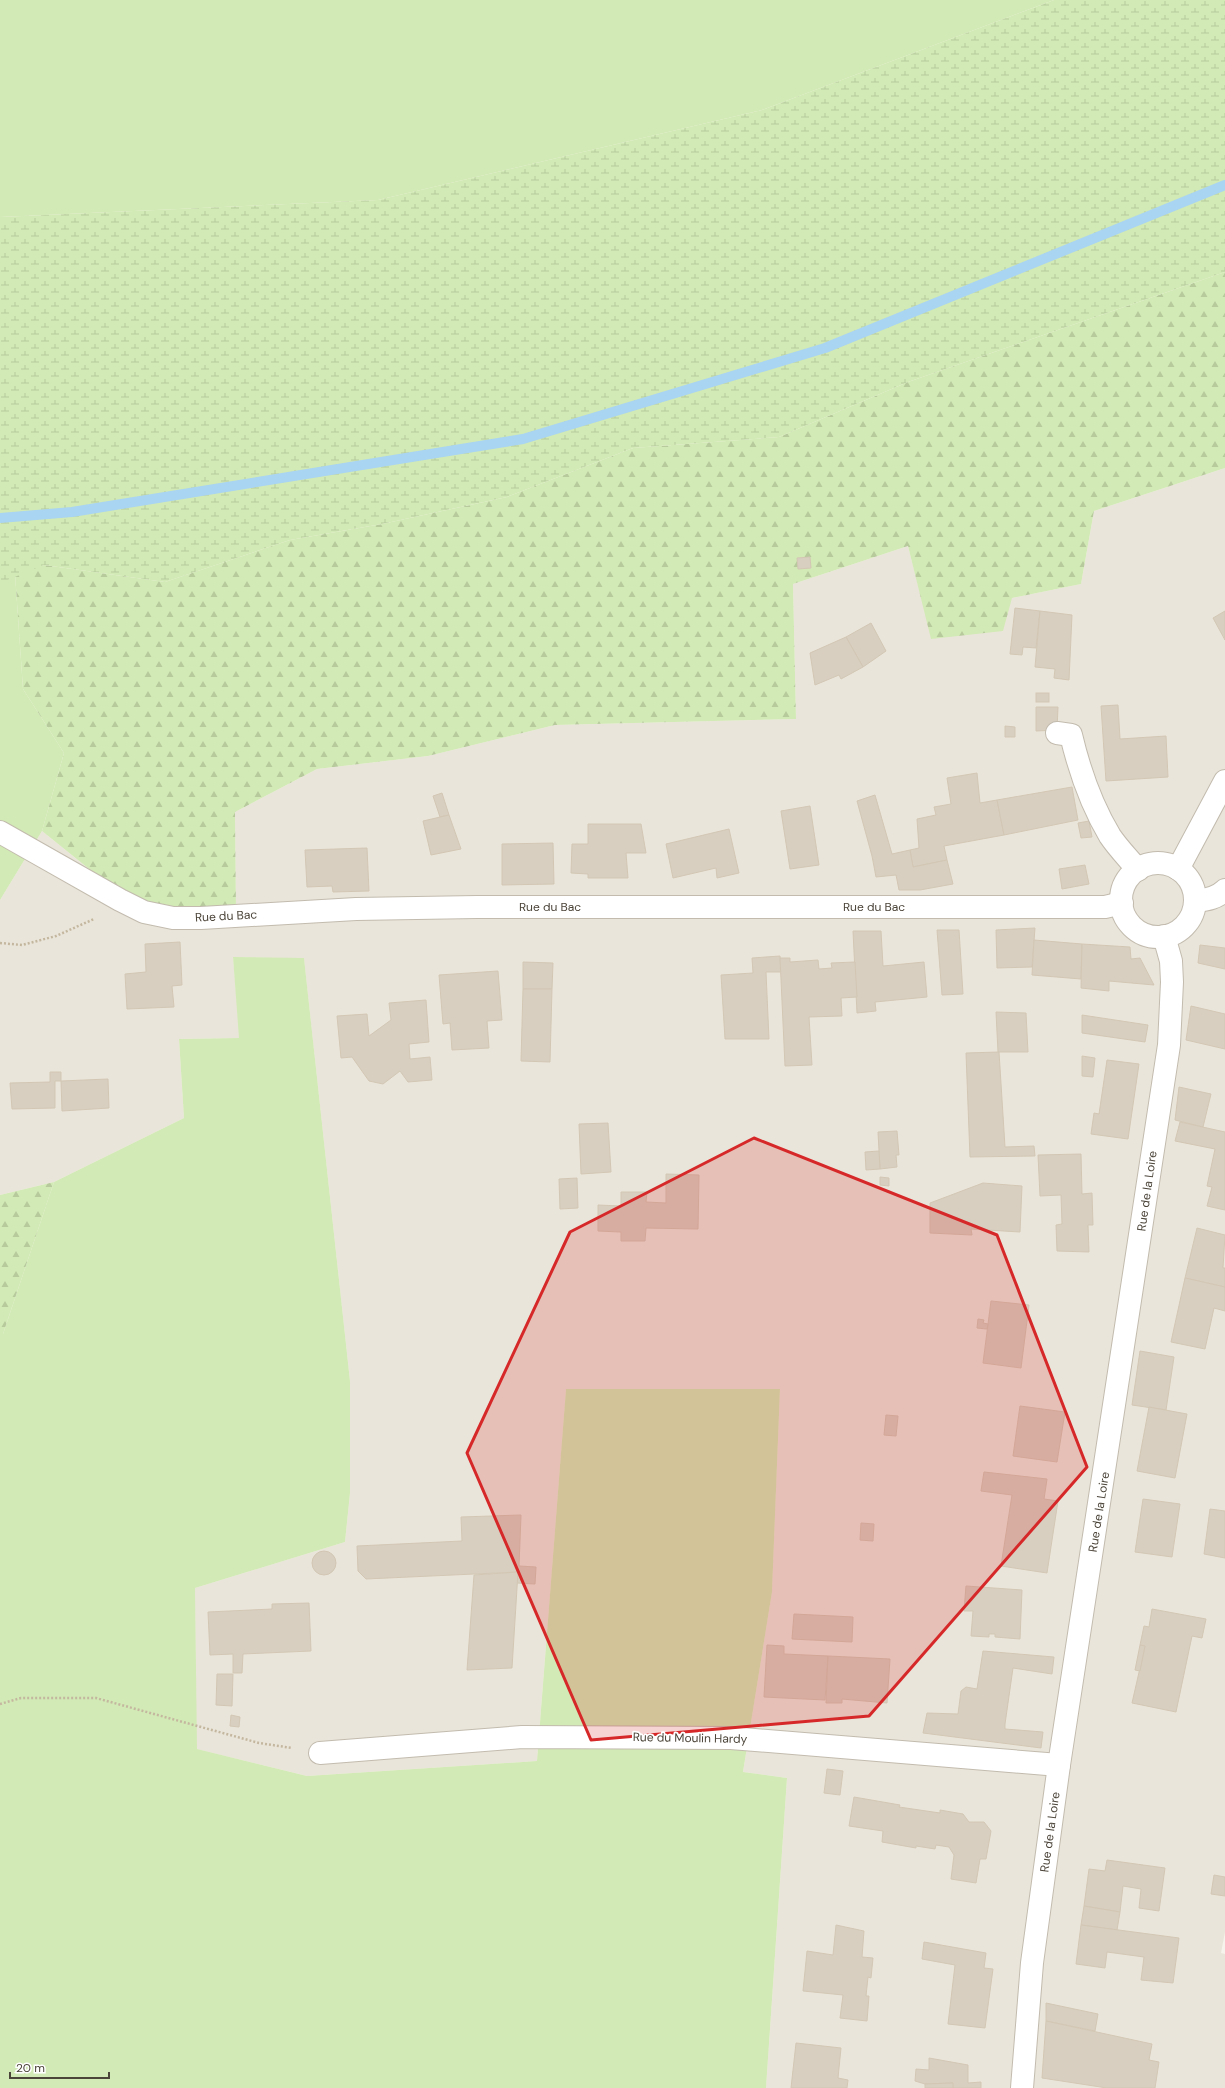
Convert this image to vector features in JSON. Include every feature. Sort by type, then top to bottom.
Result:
[{"type":"street","points":[[1057,733],[1071,735],[1076,756],[1093,800],[1110,836],[1138,870]]},
{"type":"street","points":[[1178,869],[1225,781]]},
{"type":"street","name":"Rue du Bac","points":[[0,832],[144,912],[173,918],[356,909],[477,907],[1105,907],[1122,903]]},
{"type":"street","points":[[1158,863],[1168,864],[1178,869],[1186,876],[1193,886],[1196,901],[1191,918],[1184,927],[1175,933],[1164,936],[1154,936],[1136,929],[1129,922],[1122,903],[1127,881],[1138,870],[1158,863]]},
{"type":"street","points":[[1196,901],[1206,900],[1219,895],[1225,890]]},
{"type":"street","name":"Rue de la Loire","points":[[1022,2088],[1032,1963],[1059,1764],[1081,1631],[1169,1045],[1172,982],[1171,961],[1164,936]]},
{"type":"street","name":"Rue du Moulin Hardy","points":[[320,1753],[522,1737],[731,1738],[1059,1764]]},
{"type":"path","points":[[0,943],[22,945],[56,936],[90,922],[120,900]]},
{"type":"path","points":[[0,1704],[21,1698],[96,1698],[260,1743],[320,1753]]},
{"type":"highlighted area","points":[[754,1138],[997,1235],[1087,1467],[869,1716],[591,1740],[467,1453],[570,1232]]},
{"type":"shaded area","points":[[1225,468],[1225,1932],[1221,1953],[1225,1954],[1225,2088],[766,2088],[787,1778],[743,1772],[772,1592],[780,1389],[566,1389],[537,1761],[307,1776],[196,1749],[195,1588],[345,1542],[350,1493],[350,1381],[304,959],[233,957],[240,1038],[179,1039],[184,1118],[54,1182],[0,1195],[0,900],[42,831],[140,910],[236,910],[235,812],[317,769],[428,756],[555,725],[796,719],[793,584],[908,546],[932,639],[1012,598],[1081,584],[1094,511]]},
{"type":"green space","points":[[0,0],[1054,0],[762,110],[378,200],[0,217]]},
{"type":"green space","points":[[1054,0],[1225,0],[1225,272],[908,382],[779,437],[633,448],[507,497],[382,524],[290,540],[165,582],[44,565],[0,583],[0,217],[378,200],[762,110]]},
{"type":"green space","points":[[1225,272],[1225,468],[1094,511],[1081,584],[1012,598],[1003,631],[931,639],[908,546],[793,584],[796,719],[555,725],[428,756],[317,769],[235,812],[236,910],[140,910],[42,831],[64,753],[23,689],[15,574],[44,565],[165,582],[290,540],[382,524],[507,497],[633,448],[779,437],[908,382]]},
{"type":"green space","points":[[15,574],[23,689],[64,753],[42,831],[0,900],[0,581]]},
{"type":"green space","points":[[233,957],[304,958],[350,1381],[350,1493],[345,1542],[195,1588],[197,1749],[307,1776],[537,1761],[566,1389],[780,1389],[772,1592],[743,1772],[787,1778],[766,2088],[0,2088],[0,1334],[3,1334],[54,1182],[184,1118],[179,1039],[239,1038]]},
{"type":"green space","points":[[54,1182],[3,1334],[0,1334],[0,1195]]},
{"type":"building","points":[[810,557],[811,568],[798,569],[797,558]]},
{"type":"building","points":[[1015,608],[1040,611],[1036,648],[1023,647],[1022,655],[1010,654]]},
{"type":"building","points":[[1040,611],[1072,615],[1069,680],[1054,678],[1055,669],[1035,667]]},
{"type":"building","points":[[1225,611],[1225,640],[1213,618]]},
{"type":"building","points":[[871,623],[886,651],[863,667],[846,637]]},
{"type":"building","points":[[846,637],[863,667],[841,679],[839,675],[815,685],[810,653]]},
{"type":"building","points":[[1036,693],[1049,693],[1049,702],[1036,702]]},
{"type":"building","points":[[1118,705],[1120,739],[1166,736],[1168,777],[1106,781],[1101,706]]},
{"type":"building","points":[[1036,707],[1058,707],[1057,730],[1036,731]]},
{"type":"building","points":[[1005,726],[1015,727],[1015,737],[1005,737]]},
{"type":"building","points":[[977,773],[980,803],[997,800],[1004,835],[944,846],[947,860],[913,867],[910,850],[919,848],[917,819],[936,815],[934,807],[951,804],[947,778]]},
{"type":"building","points":[[1072,787],[1078,820],[1004,835],[997,800]]},
{"type":"building","points":[[442,793],[449,815],[440,817],[433,796]]},
{"type":"building","points":[[875,795],[892,854],[910,850],[913,867],[947,860],[953,884],[920,890],[899,890],[896,875],[876,877],[872,856],[857,801]]},
{"type":"building","points":[[810,806],[819,865],[790,869],[781,811]]},
{"type":"building","points":[[449,815],[461,849],[431,855],[423,821]]},
{"type":"building","points":[[1089,821],[1092,837],[1081,838],[1078,823]]},
{"type":"building","points":[[588,824],[641,824],[646,853],[626,853],[628,878],[588,878],[588,874],[571,873],[572,844],[588,844]]},
{"type":"building","points":[[729,829],[739,873],[717,878],[716,868],[673,878],[666,844]]},
{"type":"building","points":[[553,843],[554,884],[502,885],[502,844]]},
{"type":"building","points":[[367,848],[369,891],[333,892],[332,886],[307,887],[305,850]]},
{"type":"building","points":[[1085,865],[1089,884],[1062,889],[1059,869]]},
{"type":"building","points":[[1035,928],[1032,967],[997,968],[996,930]]},
{"type":"building","points":[[937,930],[959,930],[963,994],[942,995]]},
{"type":"building","points":[[853,931],[881,931],[883,966],[924,962],[927,997],[875,1002],[876,1011],[857,1013]]},
{"type":"building","points":[[1034,940],[1082,944],[1081,979],[1032,975]]},
{"type":"building","points":[[180,942],[182,985],[172,986],[174,1007],[127,1009],[125,974],[146,972],[145,944]]},
{"type":"building","points":[[1082,944],[1130,947],[1131,959],[1140,958],[1154,985],[1109,981],[1109,991],[1081,988]]},
{"type":"building","points":[[1200,945],[1225,948],[1225,969],[1198,963]]},
{"type":"building","points":[[780,956],[781,972],[766,972],[769,1039],[725,1039],[721,975],[753,973],[752,958]]},
{"type":"building","points":[[780,958],[790,958],[790,962],[818,960],[819,969],[832,968],[831,963],[855,962],[857,997],[841,998],[842,1016],[809,1017],[812,1065],[785,1066]]},
{"type":"building","points":[[523,962],[553,963],[552,989],[523,989]]},
{"type":"building","points":[[498,971],[502,1020],[487,1021],[489,1048],[452,1050],[450,1023],[443,1024],[439,975]]},
{"type":"building","points":[[523,989],[552,989],[550,1062],[521,1061]]},
{"type":"building","points":[[426,1000],[429,1042],[409,1044],[410,1059],[430,1057],[432,1080],[408,1082],[400,1071],[383,1084],[369,1081],[352,1057],[341,1058],[337,1016],[367,1014],[369,1036],[391,1020],[389,1003]]},
{"type":"building","points":[[1191,1006],[1225,1014],[1225,1049],[1186,1040]]},
{"type":"building","points":[[996,1012],[1026,1013],[1028,1052],[998,1052]]},
{"type":"building","points":[[1082,1015],[1148,1025],[1145,1042],[1082,1033]]},
{"type":"building","points":[[999,1052],[1005,1147],[1034,1146],[1035,1156],[970,1157],[966,1053]]},
{"type":"building","points":[[1082,1056],[1095,1058],[1093,1077],[1082,1076]]},
{"type":"building","points":[[1107,1060],[1139,1064],[1128,1139],[1091,1134],[1094,1113],[1099,1114]]},
{"type":"building","points":[[50,1072],[61,1072],[61,1081],[55,1081],[55,1108],[12,1109],[10,1083],[50,1082]]},
{"type":"building","points":[[108,1079],[109,1108],[62,1111],[61,1081]]},
{"type":"building","points":[[1179,1087],[1211,1094],[1203,1127],[1175,1120]]},
{"type":"building","points":[[1180,1122],[1225,1132],[1225,1210],[1207,1206],[1212,1187],[1207,1186],[1215,1149],[1175,1141]]},
{"type":"building","points":[[608,1123],[611,1172],[581,1174],[579,1124]]},
{"type":"building","points":[[897,1131],[899,1155],[896,1155],[897,1167],[880,1169],[878,1132]]},
{"type":"building","points":[[879,1151],[880,1169],[866,1170],[865,1152]]},
{"type":"building","points":[[1081,1154],[1082,1194],[1092,1193],[1093,1225],[1088,1225],[1089,1252],[1057,1251],[1056,1225],[1062,1224],[1061,1195],[1040,1196],[1038,1155]]},
{"type":"building","points":[[666,1174],[699,1175],[698,1229],[646,1228],[645,1241],[621,1241],[621,1232],[598,1231],[598,1205],[621,1206],[621,1192],[647,1192],[646,1202],[666,1203]]},
{"type":"building","points":[[880,1177],[889,1178],[889,1186],[880,1185]]},
{"type":"building","points":[[577,1178],[578,1208],[560,1209],[559,1179]]},
{"type":"building","points":[[983,1183],[1022,1186],[1020,1232],[971,1229],[972,1235],[930,1233],[930,1203]]},
{"type":"building","points":[[1197,1228],[1225,1235],[1223,1268],[1225,1268],[1225,1287],[1185,1278]]},
{"type":"building","points":[[1185,1278],[1225,1287],[1225,1311],[1214,1308],[1205,1349],[1171,1342]]},
{"type":"building","points":[[991,1301],[1029,1305],[1021,1368],[983,1363]]},
{"type":"building","points":[[978,1319],[984,1320],[983,1323],[988,1324],[987,1329],[977,1328]]},
{"type":"building","points":[[1140,1351],[1174,1357],[1166,1410],[1132,1405]]},
{"type":"building","points":[[1020,1406],[1065,1412],[1057,1462],[1013,1456]]},
{"type":"building","points":[[1149,1407],[1187,1414],[1175,1478],[1137,1471]]},
{"type":"building","points":[[886,1415],[898,1416],[896,1436],[884,1435]]},
{"type":"building","points":[[984,1472],[1047,1479],[1044,1499],[1058,1501],[1047,1573],[1001,1566],[1012,1495],[981,1491]]},
{"type":"building","points":[[1143,1499],[1180,1504],[1172,1557],[1135,1552]]},
{"type":"building","points":[[1210,1509],[1225,1511],[1225,1558],[1204,1554]]},
{"type":"building","points":[[521,1515],[519,1566],[536,1567],[535,1584],[517,1583],[518,1572],[366,1579],[358,1571],[357,1546],[462,1541],[461,1517]]},
{"type":"building","points":[[861,1523],[874,1524],[873,1541],[860,1540]]},
{"type":"building","points":[[324,1551],[333,1554],[336,1563],[333,1572],[324,1575],[315,1572],[312,1563],[315,1554]]},
{"type":"building","points":[[518,1572],[512,1668],[467,1670],[474,1575]]},
{"type":"building","points":[[966,1586],[1022,1590],[1020,1639],[995,1637],[995,1634],[989,1634],[989,1637],[971,1636],[973,1611],[964,1611]]},
{"type":"building","points":[[309,1603],[311,1651],[243,1654],[242,1673],[233,1673],[233,1654],[210,1655],[208,1612],[272,1609],[272,1604]]},
{"type":"building","points":[[1152,1609],[1206,1619],[1202,1638],[1192,1636],[1176,1712],[1132,1703],[1145,1646],[1140,1645],[1144,1626],[1149,1627]]},
{"type":"building","points":[[794,1614],[853,1617],[852,1642],[792,1639]]},
{"type":"building","points":[[767,1645],[784,1646],[784,1654],[828,1656],[825,1700],[764,1697]]},
{"type":"building","points":[[1140,1645],[1145,1646],[1140,1671],[1135,1670]]},
{"type":"building","points":[[983,1651],[1054,1657],[1052,1674],[1013,1668],[1005,1724],[1005,1729],[1043,1732],[1041,1748],[923,1733],[927,1713],[958,1714],[961,1691],[966,1687],[977,1689]]},
{"type":"building","points":[[828,1656],[890,1659],[887,1703],[842,1699],[842,1703],[826,1703]]},
{"type":"building","points":[[217,1674],[233,1674],[232,1706],[216,1705]]},
{"type":"building","points":[[231,1715],[240,1717],[239,1727],[230,1726]]},
{"type":"building","points":[[827,1769],[843,1771],[840,1795],[824,1793]]},
{"type":"building","points":[[854,1797],[900,1805],[899,1807],[940,1813],[940,1810],[963,1814],[969,1822],[984,1822],[991,1831],[986,1859],[980,1859],[976,1883],[951,1879],[954,1855],[949,1847],[936,1845],[935,1849],[916,1846],[916,1848],[882,1842],[883,1831],[849,1826]]},
{"type":"building","points":[[1107,1860],[1165,1868],[1159,1911],[1139,1908],[1141,1889],[1123,1886],[1120,1912],[1084,1906],[1089,1869],[1105,1871]]},
{"type":"building","points":[[1214,1875],[1225,1877],[1225,1896],[1211,1894]]},
{"type":"building","points":[[1084,1906],[1120,1912],[1117,1930],[1081,1925]]},
{"type":"building","points":[[836,1925],[864,1931],[862,1957],[873,1958],[871,1978],[868,1977],[866,1996],[869,1996],[867,2021],[840,2018],[843,1995],[803,1991],[807,1951],[833,1955]]},
{"type":"building","points":[[1081,1925],[1179,1938],[1173,1983],[1141,1980],[1144,1957],[1107,1952],[1105,1968],[1076,1964]]},
{"type":"building","points":[[924,1942],[986,1953],[984,1968],[993,1969],[985,2028],[948,2024],[955,1965],[922,1959]]},
{"type":"building","points":[[1046,2003],[1098,2014],[1095,2031],[1046,2021]]},
{"type":"building","points":[[1046,2021],[1152,2044],[1149,2060],[1159,2062],[1155,2088],[1107,2088],[1042,2078]]},
{"type":"building","points":[[796,2043],[841,2048],[838,2078],[848,2080],[847,2088],[791,2088]]},
{"type":"building","points":[[929,2058],[968,2065],[968,2083],[981,2082],[981,2088],[953,2088],[953,2083],[925,2084],[915,2081],[916,2069],[929,2070]]},
{"type":"building","points":[[953,2083],[953,2088],[925,2088],[925,2084]]},
{"type":"waterway","points":[[0,518],[72,512],[523,439],[825,348],[1225,185]]}]
